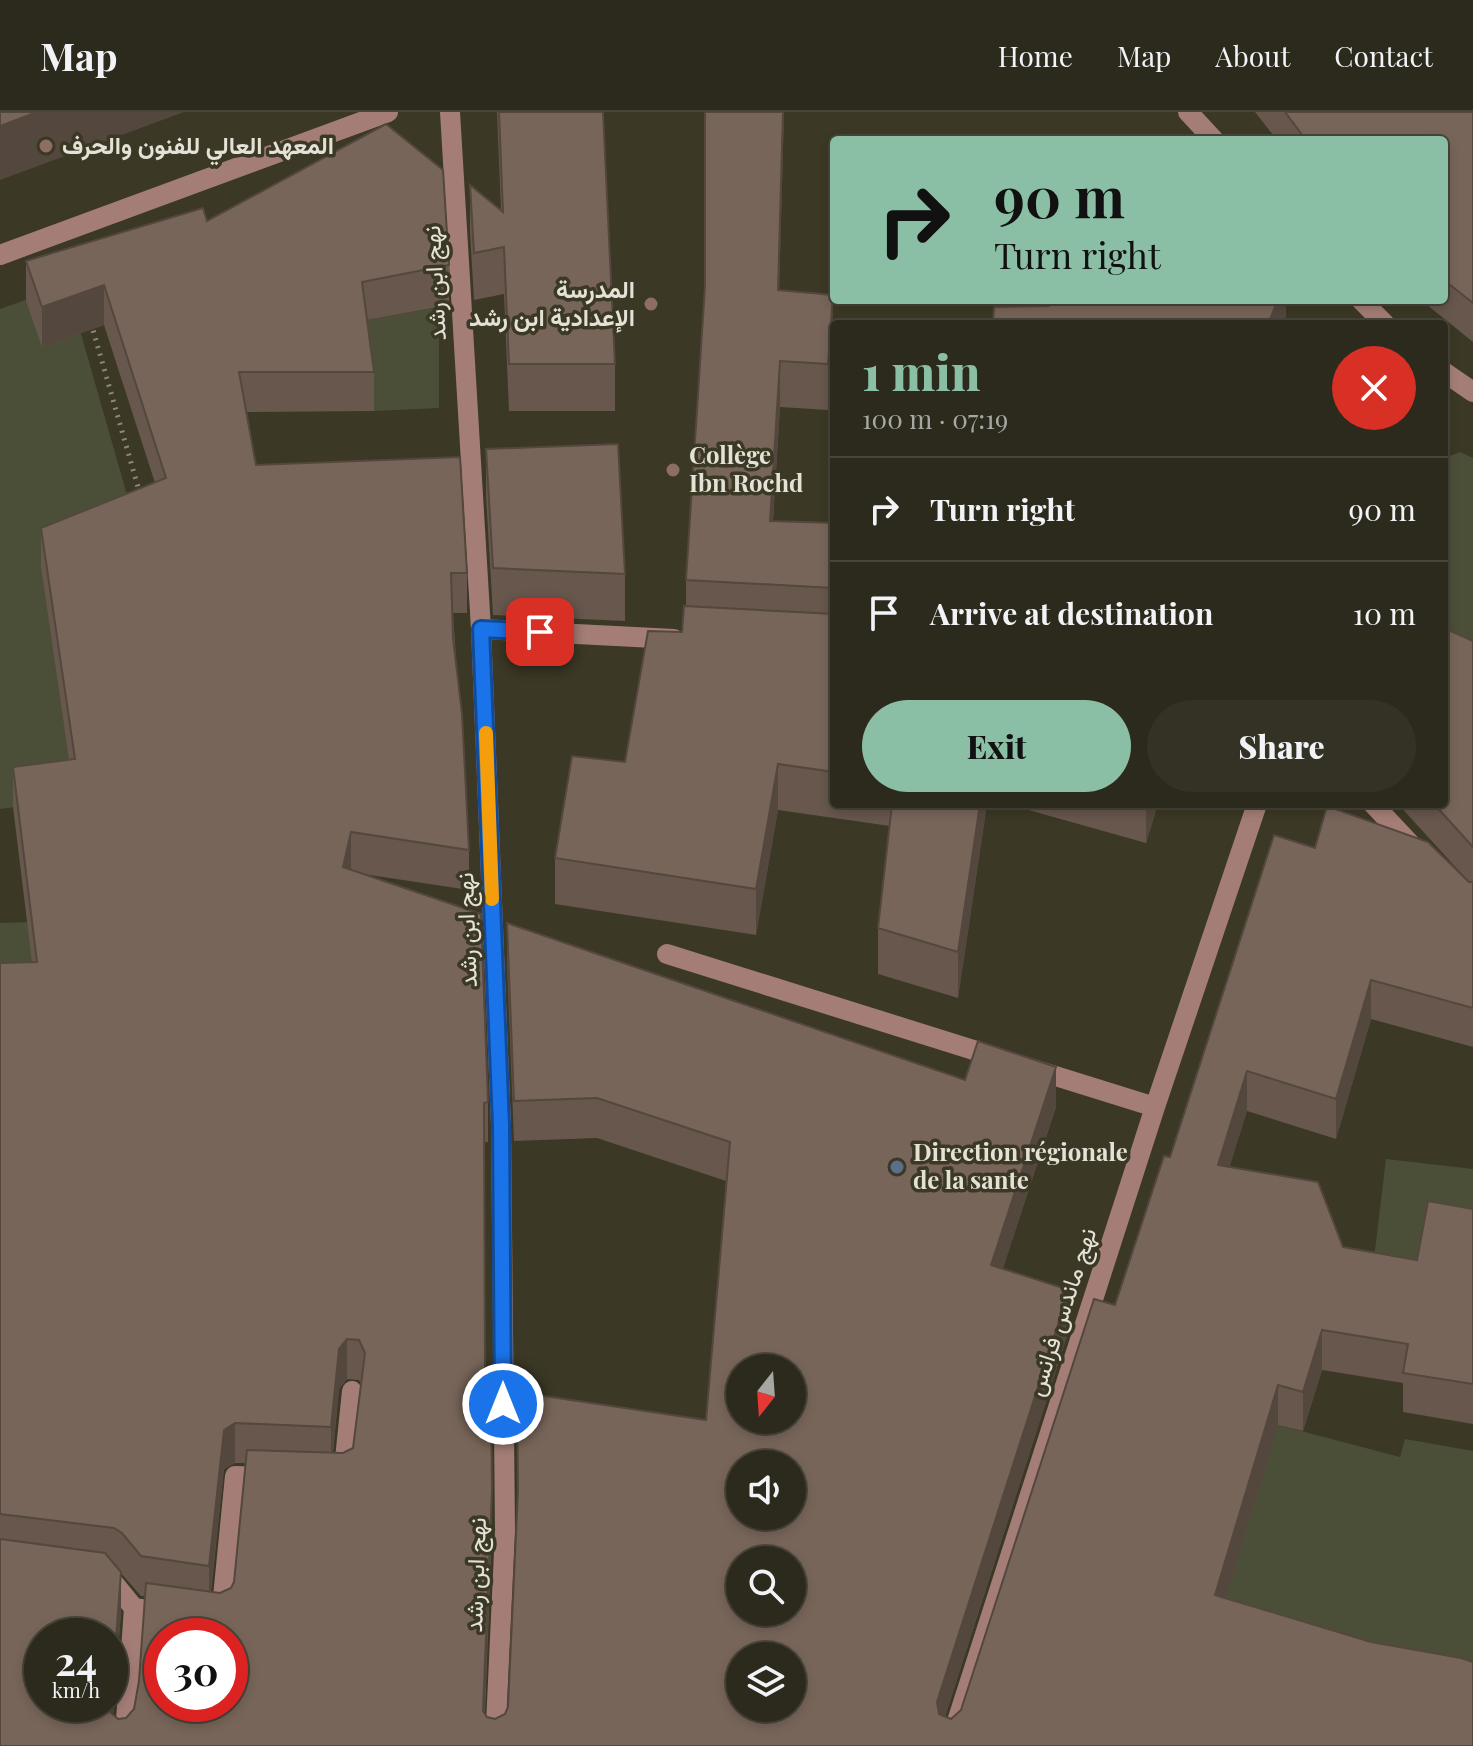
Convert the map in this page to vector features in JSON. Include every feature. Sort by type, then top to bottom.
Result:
[{"type":"street","points":[[0,255],[388,112]]},
{"type":"street","name":"نهج ابن رشد","points":[[450,112],[481,629],[501,1125],[505,1531],[495,1746]]},
{"type":"street","points":[[1188,112],[1210,136]]},
{"type":"street","points":[[1365,304],[1381,320]]},
{"type":"street","points":[[1448,375],[1473,392]]},
{"type":"street","points":[[481,629],[696,640]]},
{"type":"street","name":"نهج ماندس فرانس","points":[[949,1746],[1155,1107],[1256,808]]},
{"type":"street","points":[[1377,808],[1433,868]]},
{"type":"street","points":[[667,954],[1155,1107]]},
{"type":"street","points":[[327,1479],[343,1480],[352,1391]]},
{"type":"street","points":[[84,1577],[112,1581],[134,1608],[221,1620],[235,1476],[281,1478]]},
{"type":"street","points":[[121,1746],[126,1720],[134,1608]]},
{"type":"path","points":[[90,321],[142,500]]},
{"type":"green space","points":[[67,285],[137,530],[41,568],[75,799],[0,809],[0,309]]},
{"type":"green space","points":[[439,307],[439,408],[374,411],[362,321]]},
{"type":"green space","points":[[1460,452],[1473,458],[1473,681],[1448,670],[1448,456]]},
{"type":"green space","points":[[95,920],[0,1003],[0,923]]},
{"type":"green space","points":[[1386,1159],[1473,1169],[1473,1213],[1417,1300],[1370,1292]]},
{"type":"green space","points":[[1278,1425],[1400,1457],[1405,1439],[1473,1451],[1473,1683],[1222,1611]]},
{"type":"building","points":[[0,112],[37,112],[0,126]]},
{"type":"building","points":[[499,112],[603,112],[615,364],[509,364],[504,247],[474,253],[470,185],[503,212]]},
{"type":"building","points":[[705,112],[783,112],[778,290],[830,295],[832,304],[828,364],[780,361],[770,521],[830,523],[830,588],[686,580],[705,286]]},
{"type":"building","points":[[1285,112],[1473,112],[1473,303],[1448,283],[1448,136],[1303,136]]},
{"type":"building","points":[[386,124],[443,170],[449,265],[362,282],[374,372],[239,372],[256,465],[460,457],[467,573],[451,573],[469,850],[351,832],[343,867],[481,914],[488,1102],[484,1103],[485,1387],[491,1388],[492,1491],[483,1711],[487,1717],[495,1719],[505,1714],[508,1707],[518,1491],[517,1392],[706,1420],[730,1142],[597,1098],[514,1101],[507,923],[965,1080],[978,1041],[1056,1067],[991,1265],[1069,1290],[937,1702],[939,1714],[951,1719],[961,1710],[1094,1299],[1115,1305],[1164,1156],[1170,1157],[1274,835],[1315,848],[1326,808],[1333,808],[1428,842],[1469,882],[1473,882],[1473,1008],[1371,980],[1336,1099],[1247,1071],[1218,1165],[1318,1182],[1343,1247],[1417,1260],[1428,1201],[1473,1209],[1473,1384],[1403,1373],[1408,1344],[1322,1330],[1303,1392],[1278,1385],[1215,1595],[1371,1642],[1473,1662],[1473,1746],[0,1746],[0,1539],[105,1553],[121,1572],[118,1618],[24,1618],[24,1722],[128,1722],[128,1716],[134,1709],[139,1681],[146,1583],[220,1593],[231,1588],[247,1450],[343,1453],[353,1448],[365,1353],[359,1340],[347,1339],[339,1349],[331,1427],[235,1423],[224,1430],[209,1566],[141,1556],[114,1528],[0,1514],[0,963],[37,962],[13,767],[75,759],[41,528],[166,478],[104,285],[42,307],[26,261],[203,208],[207,221]]},
{"type":"building","points":[[1276,304],[1270,320],[993,320],[994,307]]},
{"type":"building","points":[[618,444],[625,574],[493,568],[486,449]]},
{"type":"building","points":[[684,606],[830,614],[830,771],[778,764],[756,889],[555,858],[572,756],[625,762],[648,631],[682,632]]},
{"type":"building","points":[[1448,630],[1473,641],[1473,847],[1438,808],[1448,808]]},
{"type":"building","points":[[892,808],[979,808],[958,952],[878,928]]},
{"type":"slow traffic","points":[[486,733],[492,899]]},
{"type":"place","name":"المعهد العالي للفنون والحرف","points":[[46,146]]},
{"type":"place","name":"المدرسة الإعدادية ابن رشد","points":[[651,304]]},
{"type":"place","name":"Collège Ibn Rochd","points":[[673,470]]},
{"type":"place","name":"Direction régionale de la sante","points":[[897,1167]]},
{"type":"route","points":[[503,1404],[501,1125],[481,629],[540,632]]}]
